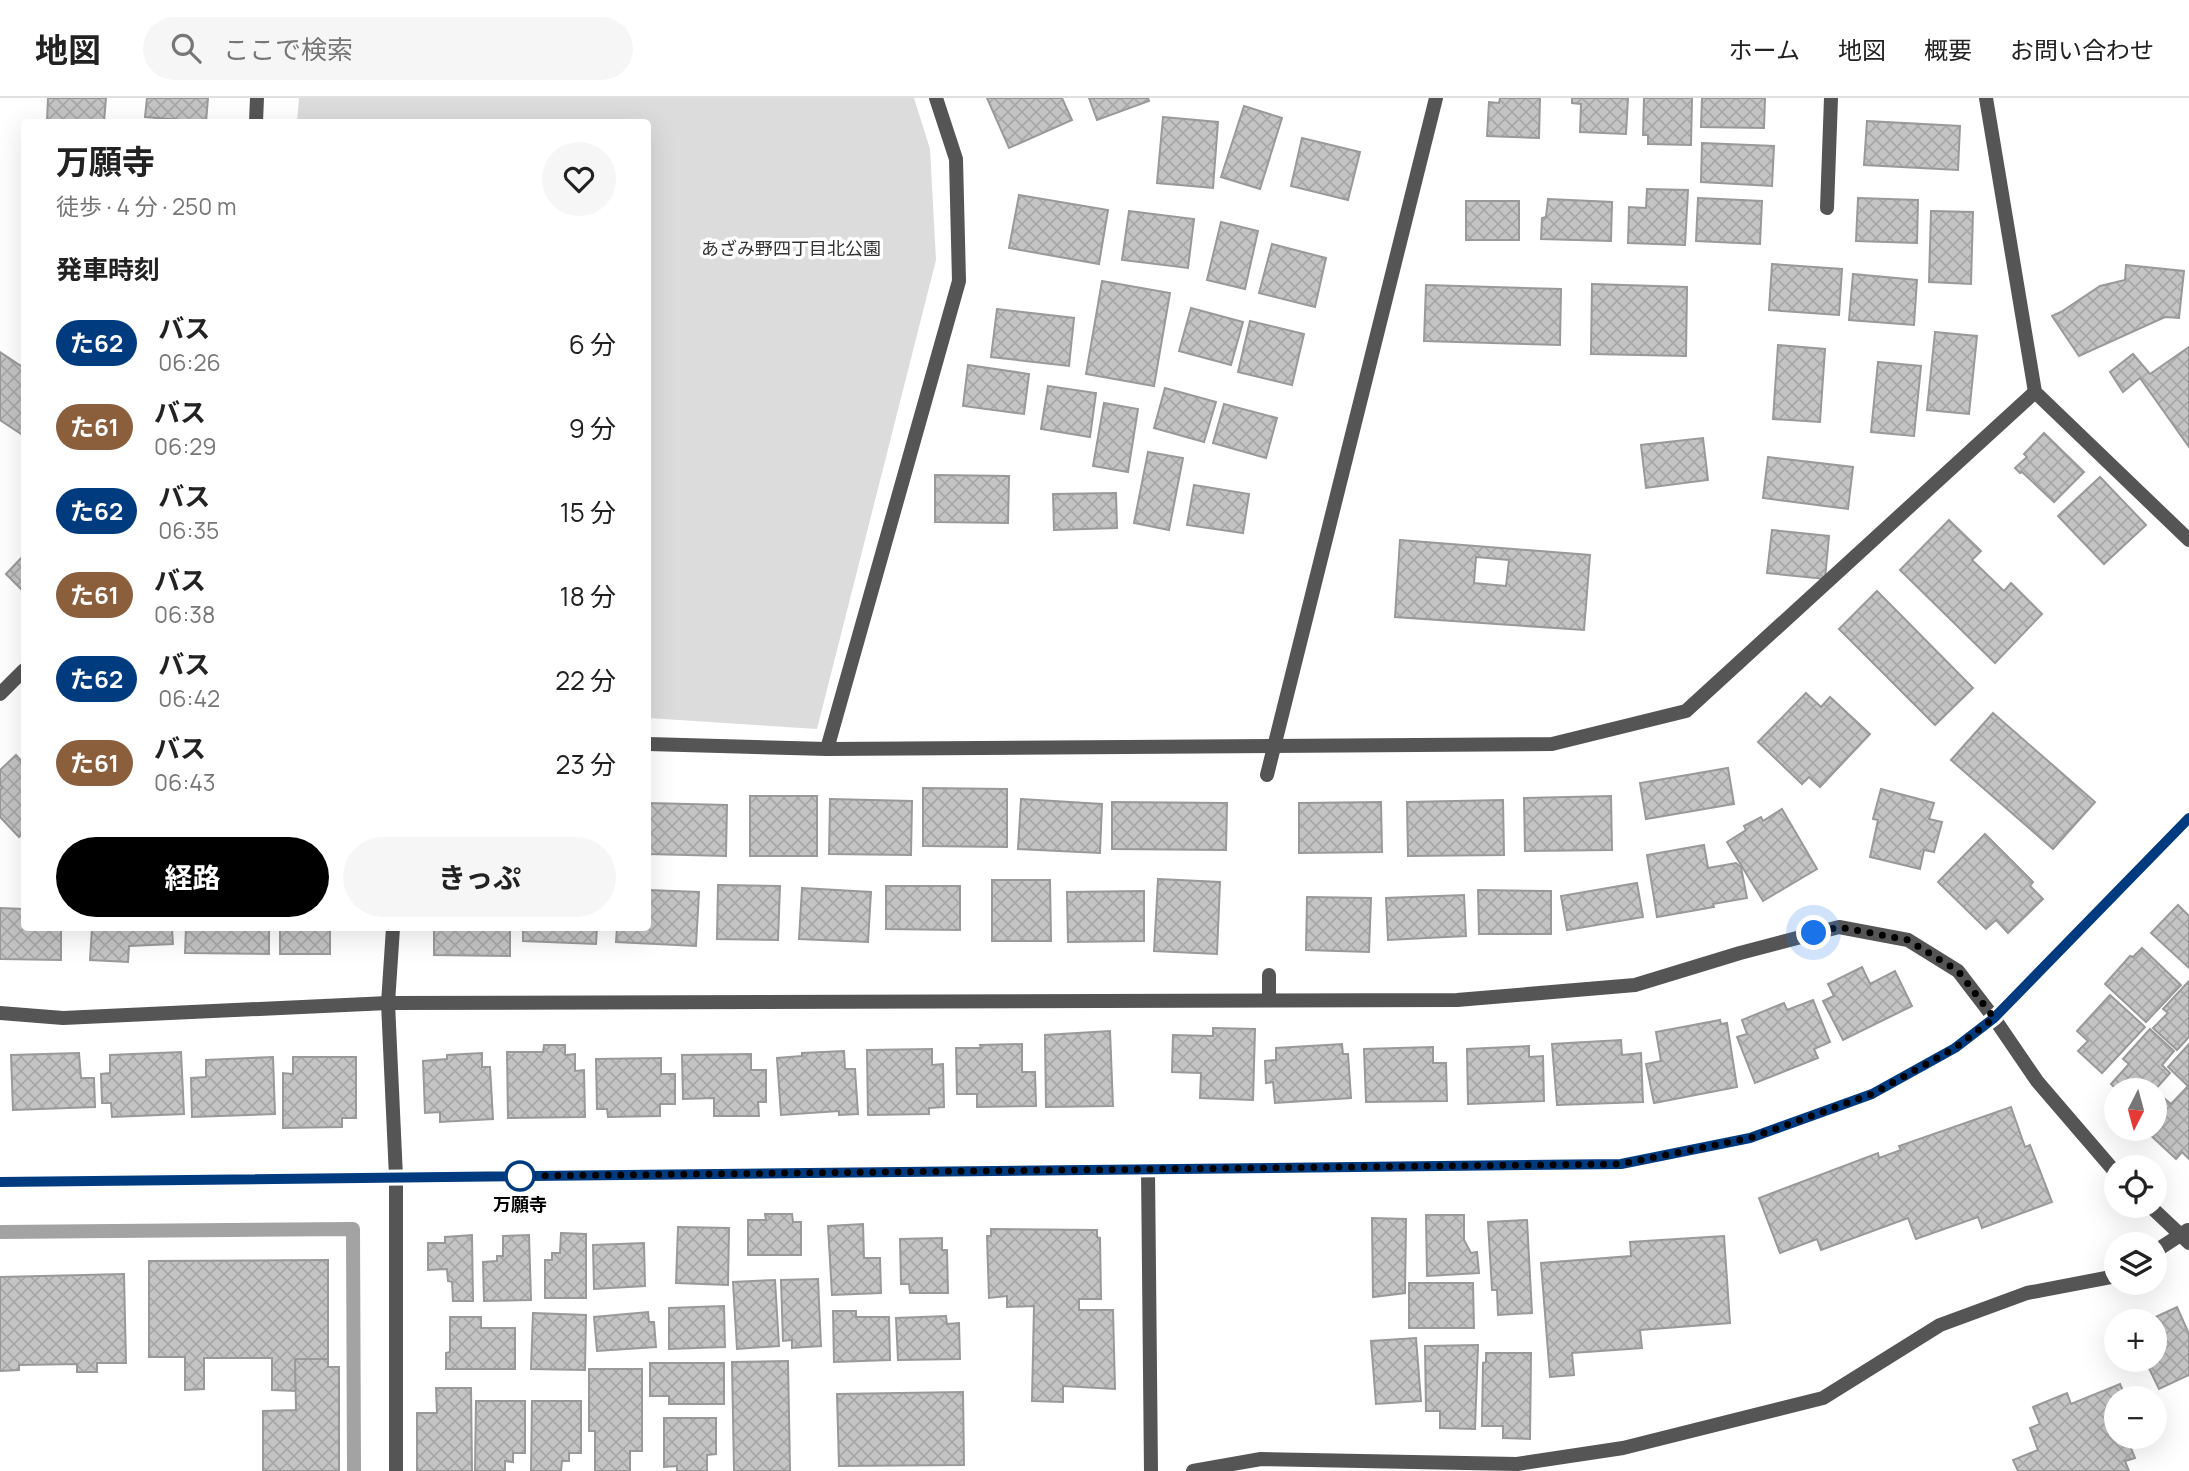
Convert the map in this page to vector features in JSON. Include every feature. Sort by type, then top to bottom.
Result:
[{"type":"street","points":[[256,119],[257,98]]},
{"type":"street","points":[[827,749],[959,281],[956,159],[936,98]]},
{"type":"street","points":[[1267,775],[1436,98]]},
{"type":"street","points":[[1827,208],[1831,98]]},
{"type":"street","points":[[1986,98],[2035,392],[2189,540]]},
{"type":"street","points":[[651,744],[827,749],[1552,744],[1686,711],[2035,392]]},
{"type":"street","points":[[0,694],[21,673]]},
{"type":"street","points":[[0,1182],[1621,1164],[1750,1138],[1872,1094],[1955,1048],[1994,1018],[2189,818]]},
{"type":"street","points":[[0,1013],[63,1018],[388,1003],[1457,1000],[1635,985],[1839,927],[1908,940],[1958,971],[2037,1081],[2104,1159]]},
{"type":"street","points":[[393,931],[388,1003],[396,1177],[396,1471]]},
{"type":"street","points":[[1269,975],[1269,1000]]},
{"type":"street","points":[[1148,1169],[1151,1471]]},
{"type":"street","points":[[2164,1218],[2186,1236],[2167,1246]]},
{"type":"street","points":[[1193,1471],[1261,1459],[1517,1464],[1623,1448],[1824,1398],[1940,1325],[2027,1293],[2104,1278]]},
{"type":"green space","name":"あざみ野四丁目北公園","points":[[299,98],[914,98],[930,149],[936,260],[817,729],[651,718],[651,119],[297,119]]},
{"type":"building","points":[[48,98],[106,98],[104,119],[47,119]]},
{"type":"building","points":[[147,98],[208,98],[206,119],[145,117]]},
{"type":"building","points":[[987,98],[1062,98],[1072,120],[1009,148]]},
{"type":"building","points":[[1089,98],[1148,98],[1149,101],[1097,120]]},
{"type":"building","points":[[1500,98],[1540,98],[1539,138],[1487,136],[1489,102],[1499,103]]},
{"type":"building","points":[[1572,98],[1628,98],[1626,134],[1580,132],[1581,104],[1572,103]]},
{"type":"building","points":[[1644,98],[1692,98],[1691,145],[1648,144],[1648,135],[1643,135]]},
{"type":"building","points":[[1702,98],[1765,98],[1764,128],[1701,127]]},
{"type":"building","points":[[1244,106],[1282,118],[1260,189],[1221,177]]},
{"type":"building","points":[[1163,117],[1218,122],[1213,188],[1157,183]]},
{"type":"building","points":[[1867,121],[1960,126],[1958,170],[1864,165]]},
{"type":"building","points":[[1302,138],[1360,152],[1348,200],[1291,186]]},
{"type":"building","points":[[1702,143],[1774,146],[1772,186],[1701,182]]},
{"type":"building","points":[[1647,189],[1688,190],[1685,245],[1628,243],[1629,207],[1646,208]]},
{"type":"building","points":[[1019,195],[1108,210],[1099,264],[1009,248]]},
{"type":"building","points":[[1698,198],[1762,201],[1760,244],[1696,241]]},
{"type":"building","points":[[1858,198],[1918,200],[1917,243],[1856,241]]},
{"type":"building","points":[[1548,199],[1612,202],[1611,241],[1541,239],[1542,218],[1546,217]]},
{"type":"building","points":[[1466,201],[1519,201],[1519,240],[1466,240]]},
{"type":"building","points":[[1129,211],[1194,219],[1188,268],[1122,260]]},
{"type":"building","points":[[1931,211],[1973,212],[1971,284],[1929,282]]},
{"type":"building","points":[[1221,222],[1258,231],[1245,289],[1207,280]]},
{"type":"building","points":[[1272,244],[1326,258],[1315,307],[1259,293]]},
{"type":"building","points":[[1772,264],[1842,269],[1839,315],[1769,310]]},
{"type":"building","points":[[2126,265],[2184,271],[2179,318],[2165,317],[2079,356],[2052,316],[2100,286],[2125,280]]},
{"type":"building","points":[[1853,274],[1917,280],[1914,325],[1849,320]]},
{"type":"building","points":[[1102,281],[1170,293],[1154,386],[1086,374]]},
{"type":"building","points":[[1592,284],[1687,287],[1686,356],[1591,354]]},
{"type":"building","points":[[1426,285],[1561,289],[1560,345],[1424,341]]},
{"type":"building","points":[[1191,308],[1243,322],[1231,365],[1179,351]]},
{"type":"building","points":[[997,309],[1074,318],[1069,366],[991,357]]},
{"type":"building","points":[[1250,321],[1304,334],[1292,385],[1238,372]]},
{"type":"building","points":[[1935,332],[1977,336],[1969,414],[1927,410]]},
{"type":"building","points":[[1778,345],[1825,349],[1820,422],[1773,419]]},
{"type":"building","points":[[2189,347],[2189,447],[2140,378],[2123,392],[2110,372],[2133,354],[2150,374]]},
{"type":"building","points":[[0,352],[21,366],[21,434],[0,420]]},
{"type":"building","points":[[1878,362],[1921,366],[1914,436],[1871,432]]},
{"type":"building","points":[[968,365],[1029,374],[1024,414],[963,406]]},
{"type":"building","points":[[1048,386],[1096,393],[1090,437],[1041,429]]},
{"type":"building","points":[[1165,388],[1216,402],[1204,442],[1154,428]]},
{"type":"building","points":[[1104,403],[1138,409],[1128,472],[1093,466]]},
{"type":"building","points":[[1224,404],[1277,418],[1266,458],[1213,443]]},
{"type":"building","points":[[2044,433],[2084,472],[2054,502],[2015,468],[2027,457],[2024,454]]},
{"type":"building","points":[[1703,438],[1708,480],[1646,488],[1641,445]]},
{"type":"building","points":[[1148,452],[1183,458],[1169,530],[1134,523]]},
{"type":"building","points":[[1768,457],[1853,467],[1848,509],[1763,498]]},
{"type":"building","points":[[935,475],[1009,476],[1008,523],[935,522]]},
{"type":"building","points":[[2100,477],[2146,525],[2104,564],[2058,516]]},
{"type":"building","points":[[1194,485],[1249,494],[1243,533],[1187,525]]},
{"type":"building","points":[[1116,493],[1117,528],[1054,530],[1053,494]]},
{"type":"building","points":[[1949,520],[1981,551],[1972,560],[2004,591],[2011,583],[2042,614],[1995,663],[1900,570]]},
{"type":"building","points":[[1772,530],[1829,536],[1825,579],[1767,573]]},
{"type":"building","points":[[1400,540],[1590,555],[1584,630],[1395,617]],"holes":[[[1476,557],[1509,560],[1506,586],[1474,583]]]},
{"type":"building","points":[[21,558],[21,589],[6,574]]},
{"type":"building","points":[[1877,591],[1973,688],[1935,725],[1839,629]]},
{"type":"building","points":[[1806,693],[1821,707],[1830,697],[1870,734],[1820,787],[1809,777],[1802,784],[1758,742]]},
{"type":"building","points":[[1993,713],[2095,802],[2053,849],[1951,760]]},
{"type":"building","points":[[16,755],[21,761],[19,837],[0,817],[0,770]]},
{"type":"building","points":[[1728,768],[1734,804],[1646,819],[1640,783]]},
{"type":"building","points":[[923,788],[1007,789],[1007,847],[923,846]]},
{"type":"building","points":[[1881,789],[1934,803],[1929,819],[1942,822],[1934,852],[1924,850],[1920,869],[1870,857],[1878,820],[1873,819]]},
{"type":"building","points":[[750,796],[817,796],[817,856],[750,856]]},
{"type":"building","points":[[1611,796],[1612,850],[1525,851],[1524,798]]},
{"type":"building","points":[[830,799],[912,801],[911,855],[829,854]]},
{"type":"building","points":[[1021,799],[1102,804],[1100,853],[1018,849]]},
{"type":"building","points":[[1503,800],[1504,855],[1408,856],[1407,802]]},
{"type":"building","points":[[1112,802],[1227,803],[1226,850],[1112,849]]},
{"type":"building","points":[[1381,802],[1382,852],[1299,853],[1299,803]]},
{"type":"building","points":[[651,803],[727,805],[726,856],[651,854]]},
{"type":"building","points":[[1782,809],[1817,869],[1763,901],[1727,842],[1746,830],[1744,826],[1761,817],[1763,821]]},
{"type":"building","points":[[1985,834],[2033,882],[2030,886],[2043,899],[2008,933],[1996,920],[1986,929],[1938,882]]},
{"type":"building","points":[[1704,845],[1708,868],[1736,863],[1741,867],[1747,898],[1657,917],[1647,855]]},
{"type":"building","points":[[1158,879],[1220,882],[1217,954],[1154,951]]},
{"type":"building","points":[[992,880],[1050,880],[1051,941],[992,941]]},
{"type":"building","points":[[1637,883],[1643,917],[1567,930],[1561,896]]},
{"type":"building","points":[[718,885],[780,886],[778,940],[717,939]]},
{"type":"building","points":[[886,886],[960,886],[960,930],[886,929]]},
{"type":"building","points":[[802,888],[871,892],[868,942],[799,939]]},
{"type":"building","points":[[651,890],[699,892],[696,946],[616,942],[617,931],[651,931]]},
{"type":"building","points":[[1478,890],[1551,891],[1551,934],[1479,934]]},
{"type":"building","points":[[1144,891],[1144,941],[1068,942],[1067,892]]},
{"type":"building","points":[[1464,895],[1466,936],[1388,940],[1386,898]]},
{"type":"building","points":[[1307,897],[1371,898],[1369,952],[1306,950]]},
{"type":"building","points":[[2178,905],[2189,916],[2189,968],[2151,933]]},
{"type":"building","points":[[0,908],[21,909],[21,931],[61,931],[61,960],[0,959]]},
{"type":"building","points":[[92,931],[172,931],[173,944],[129,946],[128,962],[90,960]]},
{"type":"building","points":[[186,931],[269,931],[269,954],[185,953]]},
{"type":"building","points":[[280,931],[330,931],[330,954],[280,954]]},
{"type":"building","points":[[434,931],[510,931],[510,956],[434,955]]},
{"type":"building","points":[[523,931],[597,931],[596,944],[523,941]]},
{"type":"building","points":[[2142,948],[2181,985],[2146,1022],[2105,984],[2130,956],[2133,957]]},
{"type":"building","points":[[1862,967],[1870,984],[1895,971],[1912,1006],[1843,1040],[1823,1001],[1834,996],[1828,984]]},
{"type":"building","points":[[2189,981],[2189,1037],[2177,1050],[2153,1028],[2168,1013],[2163,1009]]},
{"type":"building","points":[[2110,995],[2145,1027],[2102,1073],[2078,1051],[2088,1041],[2077,1031]]},
{"type":"building","points":[[1813,1000],[1830,1042],[1814,1049],[1818,1058],[1755,1083],[1737,1037],[1747,1034],[1742,1020],[1784,1003],[1787,1010]]},
{"type":"building","points":[[1720,1020],[1721,1024],[1727,1023],[1737,1087],[1654,1103],[1646,1064],[1661,1061],[1656,1032]]},
{"type":"building","points":[[1213,1028],[1255,1029],[1253,1100],[1200,1098],[1201,1073],[1172,1072],[1173,1035],[1213,1036]]},
{"type":"building","points":[[2150,1029],[2174,1051],[2162,1065],[2170,1073],[2166,1078],[2116,1078],[2129,1064],[2123,1059]]},
{"type":"building","points":[[1110,1031],[1113,1106],[1046,1107],[1045,1035]]},
{"type":"building","points":[[1621,1040],[1622,1055],[1641,1053],[1643,1102],[1557,1105],[1552,1044]]},
{"type":"building","points":[[1022,1044],[1022,1072],[1035,1072],[1036,1106],[977,1107],[977,1094],[957,1094],[956,1048]]},
{"type":"building","points":[[1342,1044],[1343,1054],[1348,1054],[1351,1098],[1275,1103],[1273,1082],[1266,1083],[1265,1061],[1276,1060],[1276,1048]]},
{"type":"building","points":[[2189,1044],[2189,1087],[2168,1067]]},
{"type":"building","points":[[544,1045],[565,1045],[565,1055],[575,1054],[575,1071],[584,1070],[585,1117],[508,1118],[507,1052],[543,1052]]},
{"type":"building","points":[[1529,1046],[1529,1057],[1543,1056],[1544,1101],[1468,1104],[1467,1049]]},
{"type":"building","points":[[1433,1047],[1433,1063],[1446,1063],[1447,1101],[1366,1102],[1364,1049]]},
{"type":"building","points":[[932,1049],[932,1065],[943,1064],[944,1107],[929,1108],[929,1114],[868,1115],[867,1050]]},
{"type":"building","points":[[844,1051],[845,1069],[855,1069],[858,1114],[839,1115],[839,1111],[781,1115],[777,1058],[802,1056],[802,1053]]},
{"type":"building","points":[[181,1052],[184,1114],[112,1117],[111,1103],[102,1103],[101,1074],[110,1073],[110,1055]]},
{"type":"building","points":[[79,1053],[81,1078],[94,1078],[95,1107],[13,1110],[11,1055]]},
{"type":"building","points":[[482,1053],[482,1067],[490,1067],[493,1119],[440,1122],[440,1112],[425,1113],[423,1061],[447,1059],[447,1055]]},
{"type":"building","points":[[751,1054],[751,1070],[766,1070],[766,1102],[758,1102],[759,1116],[714,1116],[714,1098],[683,1099],[682,1055]]},
{"type":"building","points":[[273,1057],[275,1114],[192,1117],[191,1078],[206,1077],[206,1060]]},
{"type":"building","points":[[293,1057],[356,1057],[356,1118],[342,1118],[342,1127],[283,1128],[283,1073],[293,1074]]},
{"type":"building","points":[[661,1058],[661,1074],[675,1074],[675,1104],[660,1104],[660,1116],[608,1117],[607,1109],[597,1109],[596,1059]]},
{"type":"building","points":[[2187,1087],[2189,1159],[2182,1152],[2176,1159],[2157,1141],[2167,1141],[2167,1101],[2171,1104]]},
{"type":"building","points":[[2011,1107],[2025,1147],[2030,1145],[2052,1202],[1982,1228],[1978,1217],[1916,1239],[1908,1218],[1821,1250],[1817,1239],[1780,1253],[1759,1198],[1878,1153],[1879,1158],[1901,1150],[1899,1146]]},
{"type":"building","points":[[765,1214],[792,1214],[793,1222],[801,1222],[801,1255],[748,1255],[748,1220],[766,1220]]},
{"type":"building","points":[[1426,1215],[1464,1215],[1464,1240],[1471,1253],[1477,1252],[1479,1273],[1427,1276]]},
{"type":"building","points":[[1372,1218],[1406,1219],[1405,1293],[1373,1297]]},
{"type":"building","points":[[1527,1220],[1532,1313],[1498,1315],[1497,1290],[1492,1290],[1488,1222]]},
{"type":"building","points":[[863,1224],[864,1258],[880,1258],[881,1293],[832,1295],[828,1226]]},
{"type":"building","points":[[678,1227],[729,1228],[728,1285],[676,1283]]},
{"type":"building","points":[[991,1229],[1097,1230],[1097,1237],[1100,1238],[1101,1299],[1079,1299],[1079,1310],[1113,1310],[1115,1389],[1063,1386],[1063,1402],[1032,1401],[1034,1306],[1007,1307],[1007,1296],[989,1298],[987,1236],[991,1236]]},
{"type":"building","points":[[561,1233],[586,1234],[586,1298],[545,1298],[545,1260],[552,1260],[552,1253],[560,1253]]},
{"type":"building","points":[[472,1235],[473,1301],[453,1301],[452,1282],[448,1281],[447,1269],[428,1270],[428,1243],[445,1243],[445,1237]]},
{"type":"building","points":[[529,1235],[531,1300],[484,1301],[483,1262],[497,1261],[497,1256],[503,1256],[503,1236]]},
{"type":"building","points":[[1724,1236],[1730,1323],[1640,1330],[1642,1348],[1572,1353],[1574,1375],[1550,1377],[1541,1263],[1631,1256],[1630,1242]]},
{"type":"building","points":[[942,1238],[942,1250],[947,1250],[948,1293],[910,1293],[909,1284],[901,1284],[900,1239]]},
{"type":"building","points":[[644,1243],[645,1286],[594,1289],[593,1245]]},
{"type":"building","points":[[328,1260],[328,1359],[295,1359],[296,1391],[272,1390],[272,1358],[204,1358],[204,1389],[185,1390],[185,1357],[149,1357],[149,1261]]},
{"type":"building","points":[[124,1274],[126,1363],[97,1363],[97,1372],[77,1372],[77,1364],[19,1365],[19,1370],[0,1371],[0,1277]]},
{"type":"building","points":[[818,1279],[821,1346],[792,1348],[792,1340],[783,1341],[781,1280]]},
{"type":"building","points":[[775,1280],[779,1346],[737,1349],[733,1282]]},
{"type":"building","points":[[1409,1283],[1473,1283],[1474,1328],[1409,1328]]},
{"type":"building","points":[[724,1306],[725,1347],[669,1349],[669,1308]]},
{"type":"building","points":[[2177,1307],[2189,1334],[2189,1375],[2165,1386],[2158,1386],[2151,1372],[2167,1372],[2167,1312]]},
{"type":"building","points":[[833,1311],[856,1311],[856,1317],[889,1317],[890,1360],[834,1362]]},
{"type":"building","points":[[648,1312],[649,1322],[654,1322],[656,1347],[597,1351],[594,1317]]},
{"type":"building","points":[[533,1313],[586,1315],[585,1370],[531,1369]]},
{"type":"building","points":[[946,1316],[947,1324],[959,1323],[960,1359],[898,1360],[896,1318]]},
{"type":"building","points":[[450,1317],[481,1317],[481,1328],[515,1328],[515,1369],[446,1369],[446,1353],[450,1352]]},
{"type":"building","points":[[1416,1338],[1421,1401],[1376,1404],[1371,1341]]},
{"type":"building","points":[[1478,1345],[1475,1429],[1440,1428],[1440,1411],[1426,1411],[1425,1346]]},
{"type":"building","points":[[1486,1353],[1531,1353],[1530,1439],[1503,1438],[1503,1426],[1482,1426],[1483,1363],[1486,1362]]},
{"type":"building","points":[[295,1359],[328,1359],[328,1367],[339,1367],[339,1471],[263,1471],[263,1411],[296,1410]]},
{"type":"building","points":[[788,1361],[790,1471],[734,1471],[732,1362]]},
{"type":"building","points":[[650,1363],[724,1363],[724,1404],[669,1404],[669,1396],[650,1396]]},
{"type":"building","points":[[589,1369],[642,1369],[642,1451],[630,1451],[630,1471],[595,1471],[595,1431],[589,1431]]},
{"type":"building","points":[[436,1388],[471,1388],[472,1471],[417,1471],[417,1413],[437,1413]]},
{"type":"building","points":[[2104,1391],[2104,1449],[2131,1449],[2135,1458],[2125,1461],[2129,1471],[2018,1471],[2013,1460],[2038,1450],[2030,1428],[2040,1424],[2033,1407],[2067,1393],[2071,1404]]},
{"type":"building","points":[[963,1392],[964,1465],[839,1466],[837,1394]]},
{"type":"building","points":[[476,1401],[525,1401],[525,1453],[513,1453],[513,1462],[505,1461],[505,1471],[475,1471]]},
{"type":"building","points":[[532,1401],[581,1401],[581,1453],[569,1453],[569,1461],[562,1461],[561,1471],[531,1471]]},
{"type":"building","points":[[664,1418],[716,1418],[716,1454],[707,1455],[707,1471],[677,1471],[677,1466],[664,1467]]},
{"type":"waterway","points":[[0,1232],[353,1229],[354,1471]]},
{"type":"bus line","name":"た62","points":[[0,1182],[1621,1164],[1750,1138],[1872,1094],[1955,1048],[1994,1018],[2189,818]]},
{"type":"place","name":"万願寺","points":[[520,1176]]},
{"type":"route","points":[[520,1176],[1621,1164],[1750,1138],[1872,1094],[1955,1048],[1994,1018],[1958,971],[1908,940],[1839,927],[1814,933]]}]
